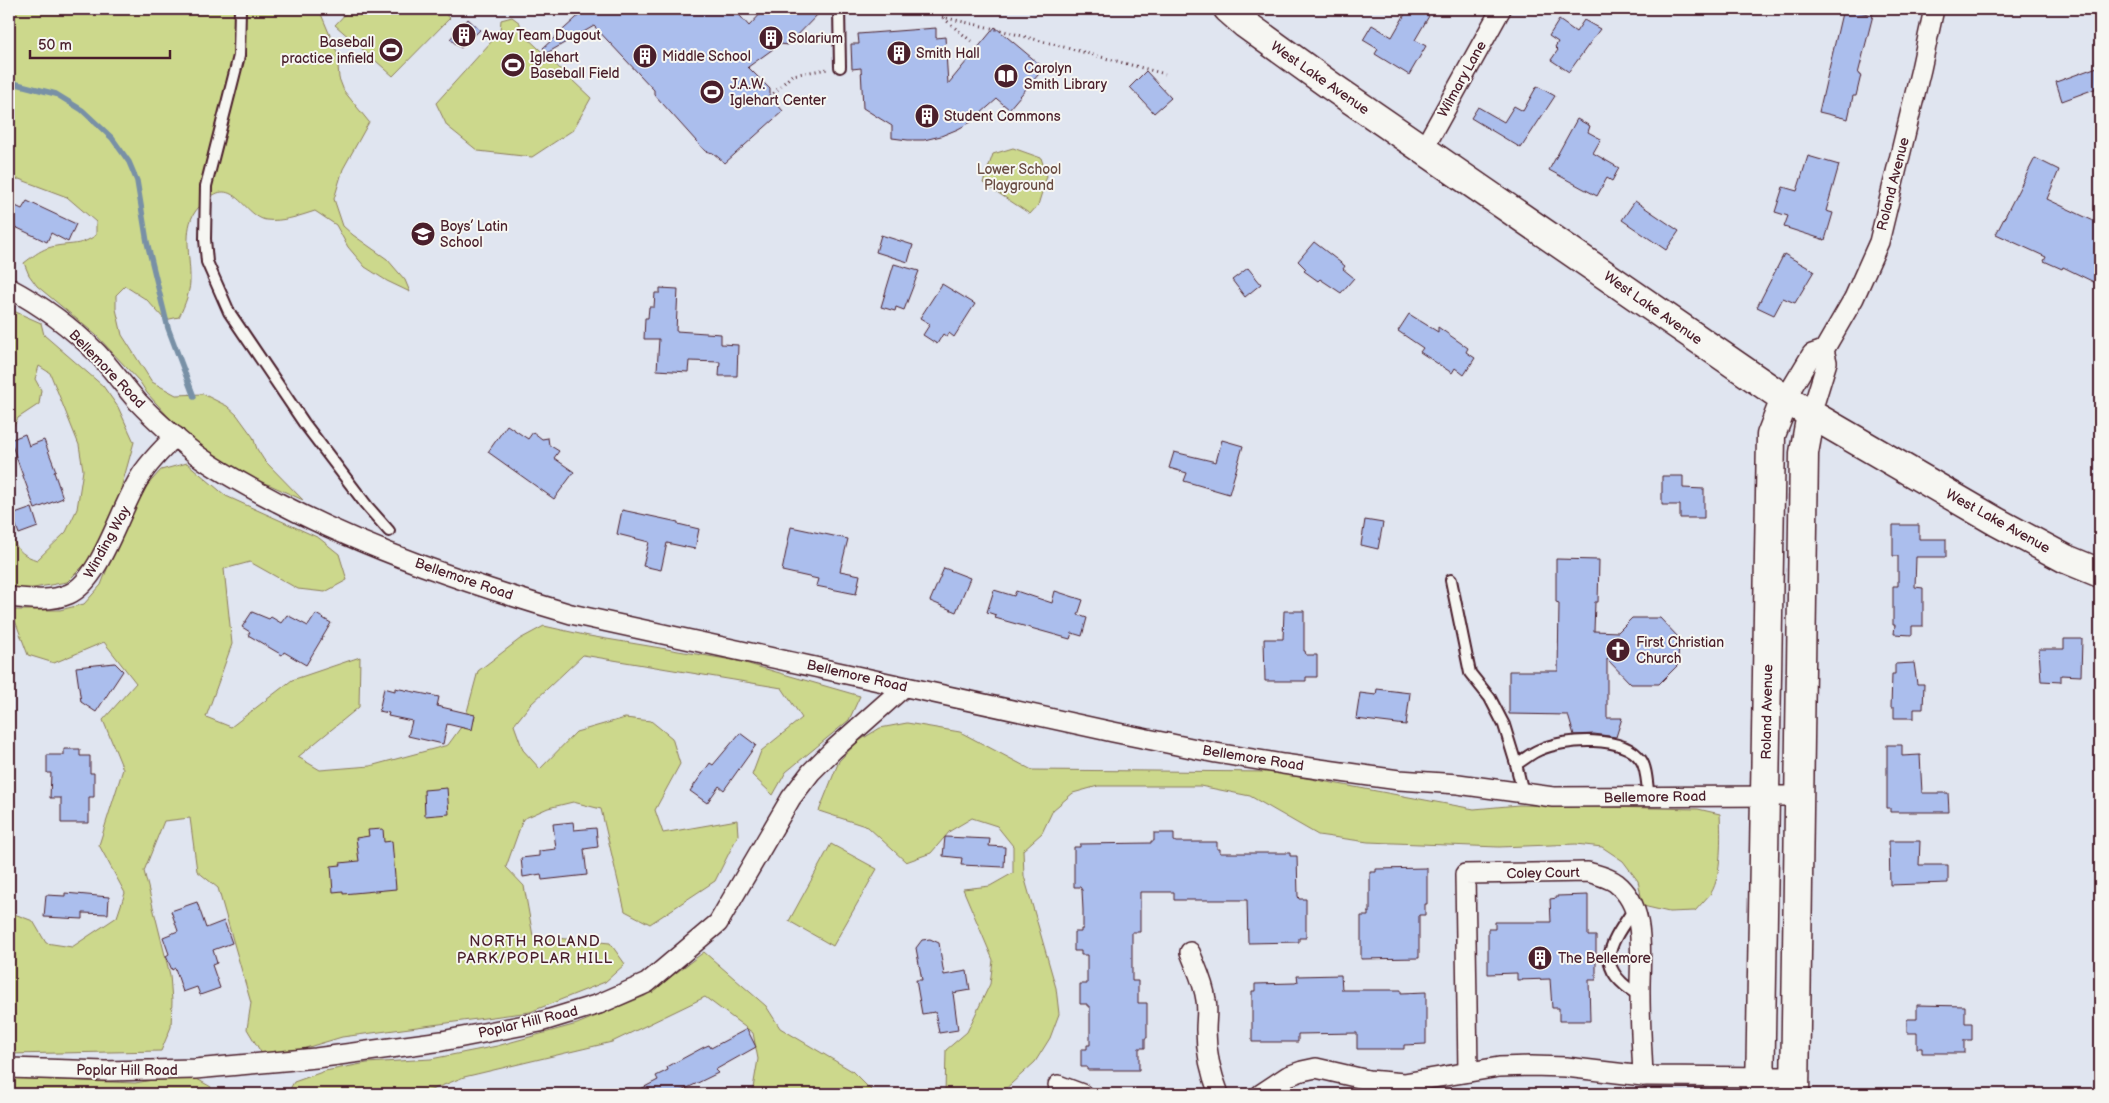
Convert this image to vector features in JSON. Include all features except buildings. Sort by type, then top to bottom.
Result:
[{"type":"street","name":"Wilmary Lane","points":[[1423,150],[1501,9]]},
{"type":"street","name":"Roland Avenue","points":[[1760,1086],[1771,434],[1785,399],[1812,354],[1824,350],[1854,298],[1879,242],[1934,9]]},
{"type":"street","name":"West Lake Avenue","points":[[1243,14],[1423,150],[1785,399],[2006,526],[2066,559],[2100,573]]},
{"type":"street","name":"Bellemore Road","points":[[9,288],[46,310],[77,334],[139,402],[175,436],[198,455],[238,481],[312,520],[375,548],[494,590],[571,614],[1216,753],[1360,775],[1583,798],[1799,796]]},
{"type":"street","name":"Roland Avenue","points":[[1795,1086],[1804,453],[1811,414],[1827,362],[1824,350]]},
{"type":"street","name":"Winding Way","points":[[9,597],[54,599],[70,594],[83,585],[96,565],[143,472],[175,436]]},
{"type":"street","name":"Poplar Hill Road","points":[[9,1068],[105,1072],[195,1069],[316,1058],[442,1041],[540,1022],[599,1004],[647,983],[718,923],[791,798],[811,772],[904,686]]},
{"type":"street","name":"Coley Court","points":[[1468,1072],[1465,874],[1588,872],[1606,877],[1617,884],[1626,894],[1634,909],[1640,931],[1643,1076]]},
{"type":"street","points":[[1190,952],[1203,985],[1206,999],[1208,1052],[1212,1075],[1219,1094]]},
{"type":"street","points":[[1261,1094],[1288,1076],[1302,1070],[1316,1068],[1389,1082],[1404,1083],[1499,1067],[1531,1066],[1566,1067],[1760,1086],[1795,1086]]},
{"type":"street","points":[[1058,1084],[1082,1094]]},
{"type":"lane","points":[[240,9],[239,56],[206,186],[205,239],[207,262],[229,312],[304,423],[367,506],[389,530]]},
{"type":"lane","points":[[839,9],[840,67]]},
{"type":"lane","points":[[1451,580],[1470,672],[1490,698],[1504,725],[1516,764],[1522,793]]},
{"type":"lane","points":[[1516,764],[1539,750],[1568,742],[1607,742],[1633,750],[1643,762],[1649,798]]},
{"type":"lane","points":[[1634,909],[1614,939],[1609,962],[1616,977],[1624,987],[1640,996]]},
{"type":"path","points":[[942,9],[942,17]]},
{"type":"path","points":[[942,17],[972,41]]},
{"type":"path","points":[[942,17],[1000,30],[1165,74]]},
{"type":"path","points":[[770,96],[792,75],[840,67]]},
{"type":"green space","points":[[9,9],[321,9],[321,14],[337,52],[339,78],[344,91],[369,122],[343,169],[334,199],[343,226],[387,259],[405,280],[410,292],[387,281],[365,267],[348,247],[336,225],[315,211],[297,217],[266,220],[251,212],[231,194],[224,192],[215,194],[206,201],[197,209],[191,219],[188,235],[190,287],[179,317],[165,320],[147,300],[125,286],[116,295],[116,309],[122,335],[152,382],[176,395],[203,394],[227,406],[237,415],[253,437],[257,449],[264,460],[303,500],[270,485],[245,478],[192,443],[147,393],[140,382],[96,335],[37,286],[29,275],[24,263],[48,248],[84,242],[90,239],[96,235],[96,222],[67,197],[19,179],[9,181]]},
{"type":"green space","name":"Baseball practice infield","points":[[350,9],[440,9],[450,18],[393,76],[335,25]]},
{"type":"green space","name":"Iglehart Baseball Field","points":[[512,17],[520,23],[520,31],[591,98],[573,130],[532,157],[478,151],[447,126],[436,103],[500,32],[501,20]]},
{"type":"green space","name":"Lower School Playground","points":[[1013,148],[1041,158],[1047,176],[1038,205],[1030,214],[983,183],[993,154]]},
{"type":"green space","points":[[9,309],[41,323],[44,335],[103,386],[118,407],[134,442],[109,531],[96,553],[67,582],[28,589],[9,588],[9,516],[13,538],[18,549],[37,560],[66,532],[77,509],[83,470],[79,445],[50,373],[39,366],[35,379],[41,390],[39,404],[18,418],[9,434]]},
{"type":"green space","points":[[187,463],[226,496],[319,538],[339,554],[347,580],[325,592],[298,589],[250,562],[224,569],[232,644],[206,717],[231,727],[292,680],[360,657],[359,707],[298,757],[320,770],[370,766],[448,745],[464,723],[478,671],[520,639],[544,626],[589,636],[738,661],[860,696],[849,720],[786,772],[773,795],[752,775],[761,751],[802,718],[782,688],[583,655],[530,705],[514,725],[523,750],[540,769],[576,732],[625,718],[651,721],[672,738],[680,764],[655,810],[663,833],[737,820],[738,835],[715,881],[650,924],[625,911],[601,809],[573,802],[548,808],[523,819],[506,867],[524,886],[533,936],[610,943],[625,964],[605,982],[530,1012],[342,1037],[289,1053],[262,1054],[247,1029],[251,1003],[218,888],[197,871],[190,818],[164,821],[144,871],[170,975],[171,1027],[161,1051],[9,1054],[9,912],[33,921],[46,943],[72,947],[117,917],[125,893],[99,845],[123,769],[103,720],[136,683],[104,642],[54,663],[28,655],[11,610],[60,610],[84,604],[101,585],[129,511],[143,490],[161,470]]},
{"type":"green space","points":[[907,723],[960,732],[1032,770],[1273,772],[1474,809],[1519,805],[1698,809],[1720,814],[1719,866],[1715,886],[1695,911],[1669,912],[1643,906],[1638,881],[1623,861],[1602,847],[1576,844],[1499,847],[1368,842],[1318,835],[1250,796],[1200,786],[1098,786],[1073,793],[1053,810],[1042,833],[1023,850],[1024,876],[1056,988],[1059,1014],[1050,1038],[1035,1062],[1000,1094],[945,1094],[946,1050],[967,1032],[990,984],[993,960],[963,889],[990,886],[1013,873],[1013,846],[997,826],[972,818],[950,831],[931,853],[906,862],[868,827],[819,811],[839,761],[857,742],[880,728]]},
{"type":"green space","points":[[831,844],[877,869],[833,946],[789,921]]},
{"type":"green space","points":[[704,952],[766,1006],[780,1028],[852,1071],[875,1094],[752,1094],[758,1059],[753,1033],[705,997],[612,1042],[464,1077],[421,1094],[287,1094],[294,1082],[325,1071],[367,1063],[431,1059],[497,1046],[577,1024],[645,996]]},
{"type":"green space","points":[[188,1074],[211,1087],[210,1094],[94,1094],[59,1091],[51,1094],[9,1094],[9,1078],[135,1083]]},
{"type":"waterway","points":[[9,82],[56,94],[82,110],[112,138],[129,162],[137,181],[147,242],[168,328],[194,397]]},
{"type":"place","name":"Away Team Dugout","points":[[464,35]]},
{"type":"place","name":"Solarium","points":[[771,38]]},
{"type":"place","name":"Baseball practice infield","points":[[391,50]]},
{"type":"place","name":"Smith Hall","points":[[899,53]]},
{"type":"place","name":"Middle School","points":[[645,56]]},
{"type":"place","name":"Iglehart Baseball Field","points":[[513,65]]},
{"type":"place","name":"Carolyn Smith Library","points":[[1006,76]]},
{"type":"place","name":"J.A.W. Iglehart Center","points":[[712,92]]},
{"type":"place","name":"Student Commons","points":[[927,116]]},
{"type":"place","name":"Boys’ Latin School","points":[[423,234]]},
{"type":"place","name":"First Christian Church","points":[[1618,650]]},
{"type":"place","name":"The Bellemore","points":[[1540,958]]},
{"type":"district","name":"NORTH ROLAND PARK/POPLAR HILL","points":[[535,950]]}]
